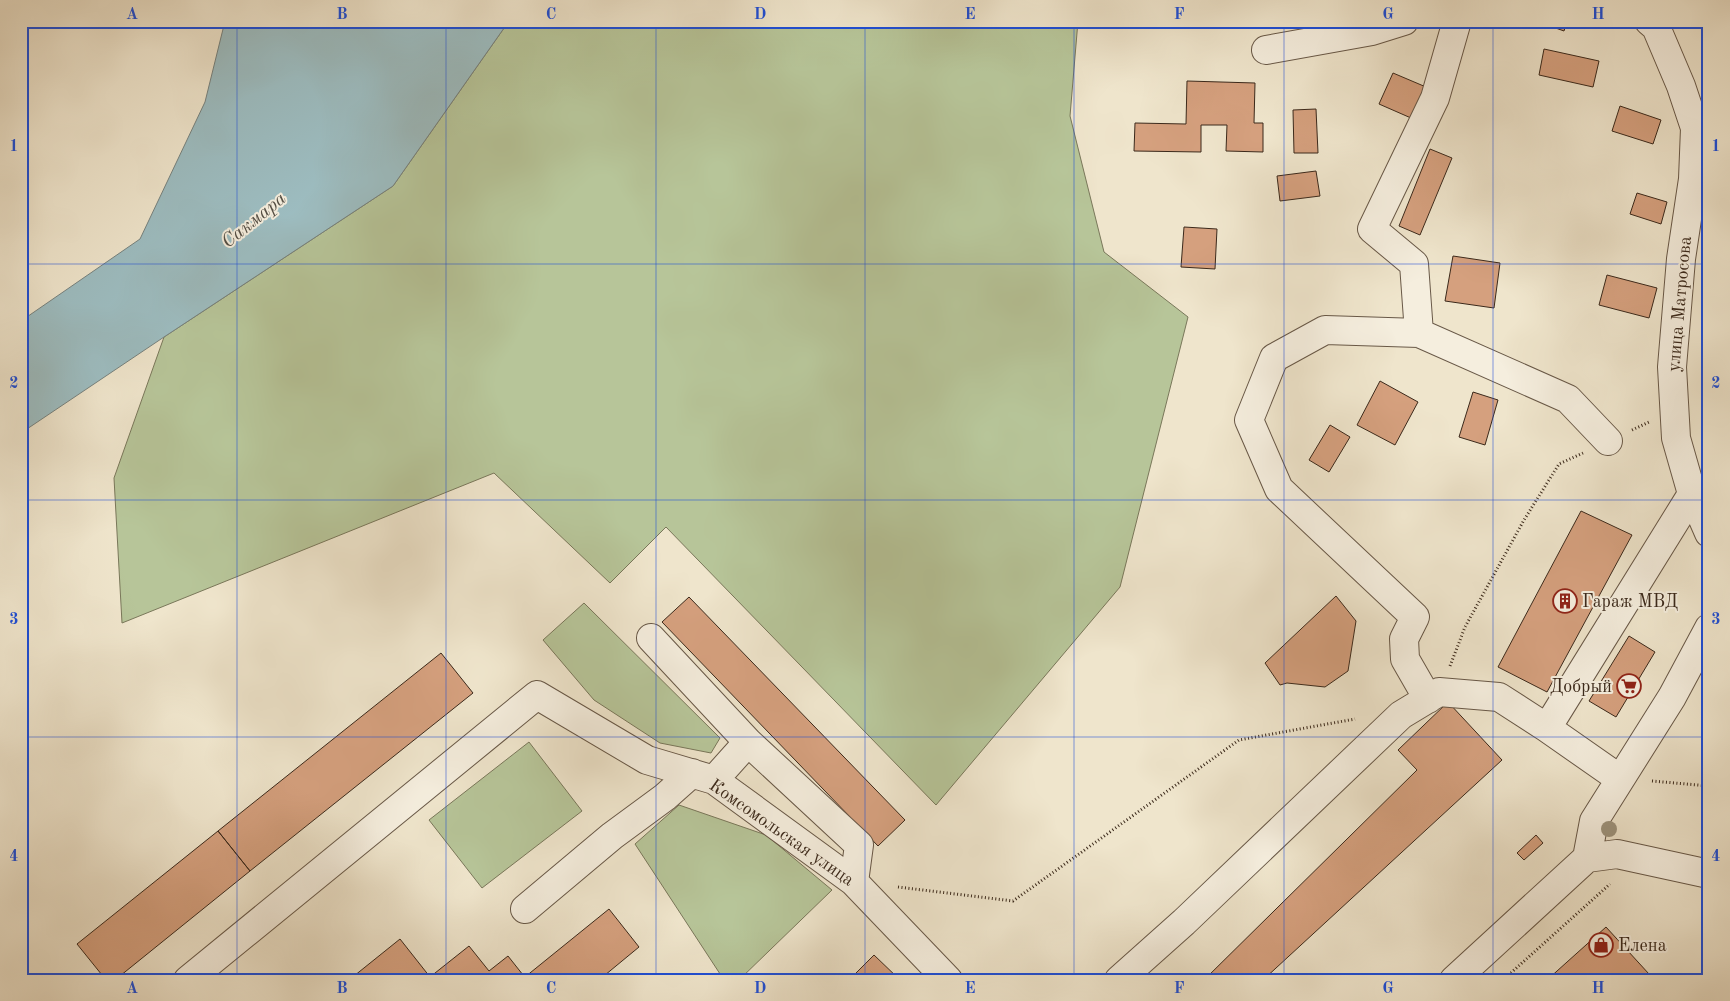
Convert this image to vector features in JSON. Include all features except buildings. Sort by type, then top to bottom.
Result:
[{"type":"street","points":[[1266,50],[1372,31],[1404,21]]},
{"type":"street","points":[[1419,332],[1414,264],[1372,229],[1435,98],[1457,21]]},
{"type":"street","name":"улица Матросова","points":[[1649,21],[1656,27],[1681,86],[1695,128],[1693,179],[1681,259],[1672,367],[1676,438],[1692,494],[1709,533]]},
{"type":"street","points":[[1434,695],[1405,659],[1404,639],[1415,616],[1279,489],[1249,420],[1274,358],[1325,330],[1419,332],[1568,399],[1608,441]]},
{"type":"street","points":[[1547,728],[1692,494]]},
{"type":"street","points":[[1587,858],[1594,821],[1672,696],[1709,628]]},
{"type":"street","points":[[652,638],[748,742],[859,845],[854,882]]},
{"type":"street","name":"Комсомольская улица","points":[[188,980],[537,695],[647,760],[703,777],[854,882],[948,980]]},
{"type":"street","points":[[1119,980],[1191,915],[1401,715],[1434,695],[1499,697],[1620,779]]},
{"type":"street","points":[[525,909],[612,836],[665,797],[703,777],[748,742]]},
{"type":"street","points":[[1454,980],[1587,858],[1618,854],[1709,874]]},
{"type":"path","points":[[1434,695],[1465,627],[1524,520],[1558,464],[1674,410]]},
{"type":"path","points":[[854,882],[1013,901],[1239,740],[1357,719]]},
{"type":"path","points":[[1620,779],[1709,786]]},
{"type":"path","points":[[1503,980],[1612,882]]},
{"type":"green space","points":[[509,21],[1078,21],[1070,116],[1104,252],[1188,317],[1120,587],[936,805],[666,527],[610,583],[494,473],[122,623],[114,478],[164,337],[393,186]]},
{"type":"green space","points":[[584,603],[720,738],[711,753],[660,743],[594,700],[543,640]]},
{"type":"green space","points":[[529,742],[582,811],[482,888],[429,820]]},
{"type":"green space","points":[[679,805],[766,835],[832,890],[739,980],[724,980],[635,844]]},
{"type":"water","name":"Сакмара","points":[[225,21],[509,21],[393,186],[21,433],[21,321],[140,239],[205,102]]},
{"type":"place","name":"Гараж МВД","points":[[1565,601]]},
{"type":"place","name":"Добрый","points":[[1629,686]]},
{"type":"place","name":"Елена","points":[[1601,945]]}]
